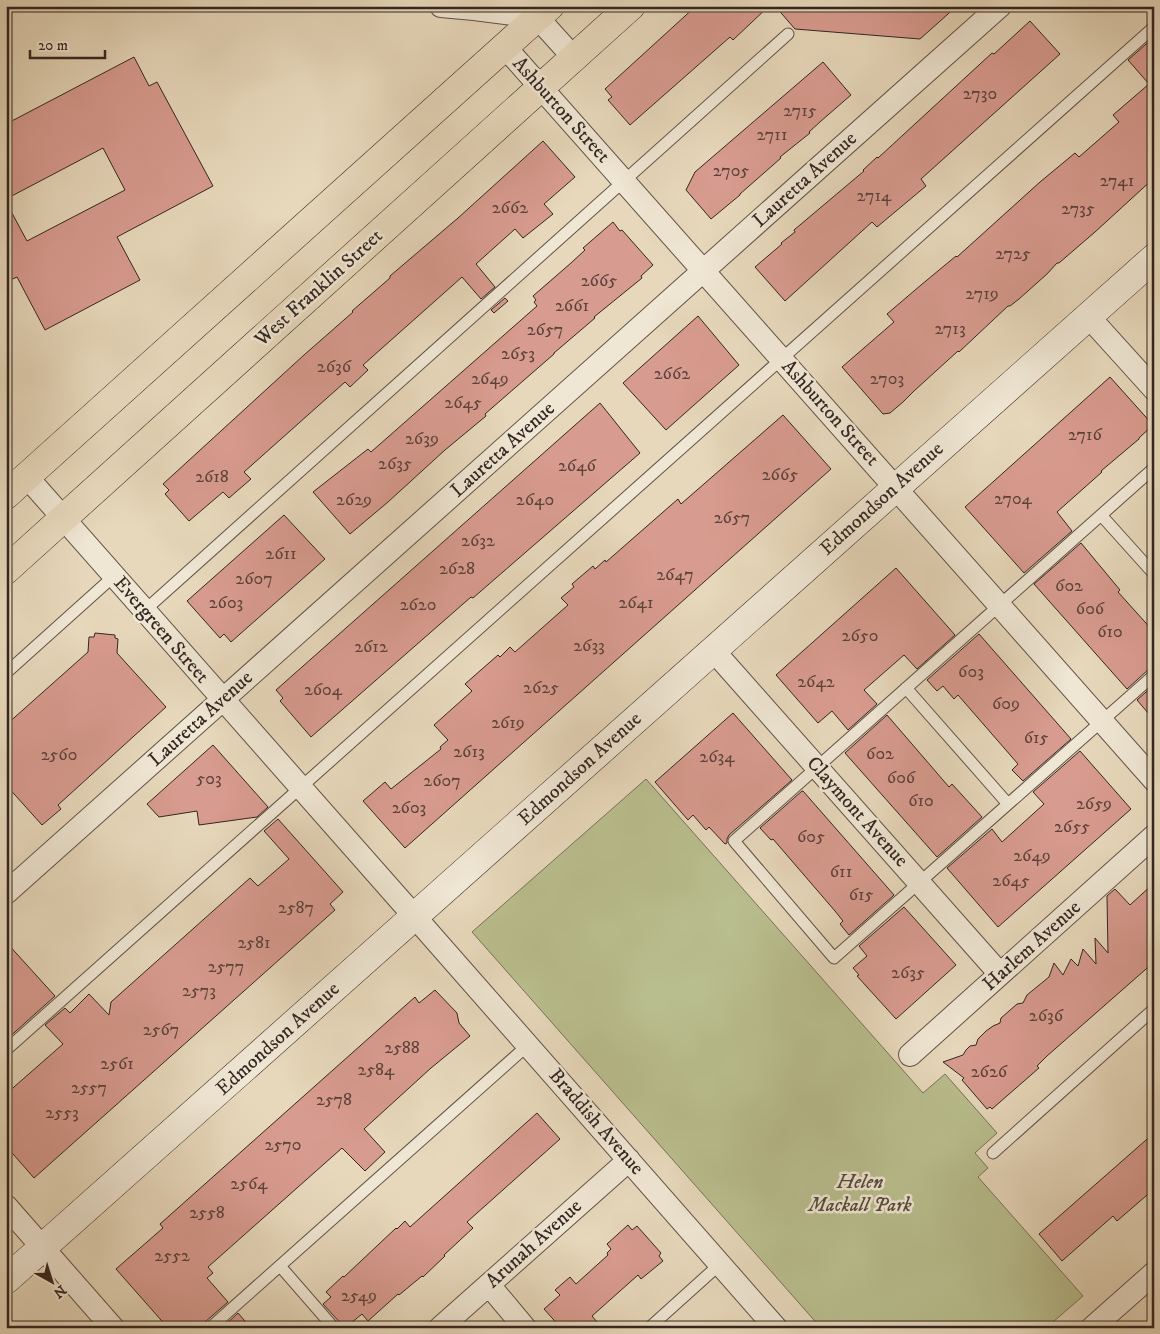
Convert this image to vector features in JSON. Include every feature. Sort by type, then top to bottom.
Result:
[{"type":"main road","name":"West Franklin Street","points":[[6,570],[631,6]]},
{"type":"main road","points":[[6,496],[544,12]]},
{"type":"main road","name":"Edmondson Avenue","points":[[6,1280],[1154,258]]},
{"type":"street","name":"Lauretta Avenue","points":[[6,893],[1000,6]]},
{"type":"street","points":[[455,7],[544,12],[574,58]]},
{"type":"street","name":"Ashburton Street","points":[[504,47],[1154,780]]},
{"type":"street","points":[[1088,316],[1154,389]]},
{"type":"street","name":"Evergreen Street","points":[[27,477],[415,917]]},
{"type":"street","name":"Claymont Avenue","points":[[713,650],[1000,974]]},
{"type":"street","name":"Harlem Avenue","points":[[910,1055],[1154,836]]},
{"type":"street","name":"Braddish Avenue","points":[[415,917],[776,1328]]},
{"type":"street","name":"Arunah Avenue","points":[[440,1328],[628,1160]]},
{"type":"street","points":[[6,1206],[113,1328]]},
{"type":"street","points":[[1092,1328],[1154,1273]]},
{"type":"street","points":[[489,1285],[525,1328]]},
{"type":"lane","points":[[6,1050],[1154,27]]},
{"type":"lane","points":[[144,611],[788,34]]},
{"type":"lane","points":[[1154,468],[734,841],[834,958],[1154,675]]},
{"type":"lane","points":[[1101,515],[1154,574]]},
{"type":"lane","points":[[6,674],[114,576]]},
{"type":"lane","points":[[906,688],[1008,804]]},
{"type":"lane","points":[[993,1154],[1152,1015]]},
{"type":"lane","points":[[210,1328],[528,1045]]},
{"type":"lane","points":[[649,1328],[720,1264]]},
{"type":"lane","points":[[280,1266],[334,1328]]},
{"type":"green space","name":"Helen Mackall Park","points":[[646,779],[923,1093],[945,1074],[997,1133],[975,1153],[988,1168],[978,1177],[1083,1296],[1046,1328],[821,1328],[472,932]]},
{"type":"building","points":[[696,6],[769,6],[733,40],[730,37],[630,125],[608,100],[612,97],[605,89]]},
{"type":"building","points":[[775,6],[957,6],[920,39],[795,29]]},
{"type":"building","points":[[1030,21],[1060,54],[921,179],[926,186],[877,227],[872,222],[785,301],[755,267],[795,232],[794,230],[864,171],[992,53],[994,54]]},
{"type":"building","points":[[1154,37],[1154,178],[1019,299],[1008,306],[903,402],[890,413],[883,414],[842,367],[894,322],[887,314],[957,257],[1075,153],[1079,157],[1119,122],[1113,115],[1149,84],[1128,60]]},
{"type":"building","points":[[134,57],[149,86],[157,82],[213,186],[117,237],[140,280],[45,330],[17,277],[6,282],[6,202],[27,241],[125,190],[103,148],[6,199],[6,124]]},
{"type":"building","points":[[823,62],[851,95],[711,219],[686,190],[695,172]]},
{"type":"building","points":[[543,141],[575,177],[544,204],[553,214],[523,238],[515,229],[476,264],[495,287],[481,299],[462,277],[363,365],[368,370],[350,387],[345,382],[244,472],[251,479],[229,498],[223,492],[189,521],[165,494],[169,490],[163,484],[353,312],[390,276]]},
{"type":"building","points":[[613,222],[653,265],[641,276],[642,278],[594,317],[485,414],[486,416],[350,534],[313,492],[368,449],[371,452],[537,306],[533,296],[571,263],[585,250],[583,248]]},
{"type":"building","points":[[505,298],[508,301],[494,313],[491,310]]},
{"type":"building","points":[[698,316],[739,365],[666,430],[623,383]]},
{"type":"building","points":[[1110,377],[1153,425],[1057,512],[1072,531],[1024,573],[965,507]]},
{"type":"building","points":[[600,403],[640,453],[311,737],[280,701],[283,698],[276,690]]},
{"type":"building","points":[[783,415],[831,469],[405,848],[363,801],[385,782],[391,789],[441,749],[440,747],[448,740],[434,725],[472,691],[465,684],[510,647],[515,652],[568,605],[561,598],[574,587],[572,584],[593,566],[595,569],[605,560],[606,562],[678,499],[681,504]]},
{"type":"building","points":[[284,515],[325,559],[231,642],[224,634],[220,638],[187,601]]},
{"type":"building","points":[[1081,543],[1120,590],[1118,592],[1154,632],[1154,668],[1149,669],[1127,689],[1034,584]]},
{"type":"building","points":[[896,568],[955,635],[917,669],[904,655],[864,690],[877,704],[848,730],[832,711],[818,723],[776,675]]},
{"type":"building","points":[[95,633],[115,635],[115,638],[118,639],[117,653],[166,707],[58,805],[61,809],[42,825],[6,785],[6,725],[88,652],[89,637],[94,637]]},
{"type":"building","points":[[979,634],[1071,739],[1023,781],[1012,770],[1018,764],[958,695],[954,699],[943,686],[937,691],[927,680]]},
{"type":"building","points":[[1154,685],[1154,720],[1137,700]]},
{"type":"building","points":[[733,713],[792,780],[729,835],[725,844],[709,827],[706,830],[693,815],[688,820],[655,782]]},
{"type":"building","points":[[887,715],[949,787],[952,784],[982,817],[937,857],[845,753]]},
{"type":"building","points":[[213,745],[268,807],[257,817],[199,825],[197,811],[159,817],[147,804]]},
{"type":"building","points":[[1080,751],[1131,809],[998,927],[947,868],[992,829],[1002,842],[1044,804],[1033,792]]},
{"type":"building","points":[[802,791],[894,895],[849,935],[840,924],[843,921],[835,911],[773,839],[771,840],[760,828]]},
{"type":"building","points":[[278,819],[343,892],[330,904],[335,910],[34,1178],[6,1146],[6,1094],[63,1044],[45,1025],[65,1008],[70,1013],[89,994],[109,1015],[111,1002],[250,878],[258,886],[289,859],[264,831]]},
{"type":"building","points":[[1154,883],[1154,962],[1047,1056],[1037,1066],[1039,1068],[992,1109],[990,1107],[987,1109],[962,1080],[964,1078],[943,1062],[963,1055],[970,1046],[976,1045],[978,1039],[986,1031],[1000,1023],[1001,1018],[1017,1004],[1023,1003],[1027,995],[1049,977],[1054,963],[1063,975],[1071,959],[1078,966],[1083,949],[1096,964],[1095,938],[1108,953],[1107,896],[1115,889],[1130,905]]},
{"type":"building","points":[[904,907],[956,965],[896,1019],[857,976],[859,975],[853,968],[867,956],[859,946]]},
{"type":"building","points":[[6,942],[55,996],[6,1040]]},
{"type":"building","points":[[435,990],[457,1013],[459,1023],[470,1036],[431,1068],[364,1129],[385,1152],[365,1171],[342,1148],[208,1267],[213,1273],[207,1278],[228,1302],[205,1322],[203,1328],[168,1328],[116,1269],[163,1228],[160,1224],[415,997],[419,1003]]},
{"type":"building","points":[[537,1113],[560,1139],[467,1222],[473,1228],[423,1277],[398,1294],[368,1321],[362,1314],[345,1328],[323,1304],[331,1297],[326,1292],[405,1221],[410,1227]]},
{"type":"building","points":[[1154,1133],[1154,1189],[1117,1221],[1113,1216],[1062,1261],[1039,1234]]},
{"type":"building","points":[[628,1225],[632,1230],[637,1226],[661,1253],[659,1256],[663,1261],[641,1279],[638,1275],[592,1316],[602,1328],[561,1328],[544,1309],[560,1295],[555,1290],[570,1277],[576,1284],[608,1255],[607,1253],[611,1249],[607,1244]]},
{"type":"building","points":[[238,1313],[251,1328],[222,1328]]}]
